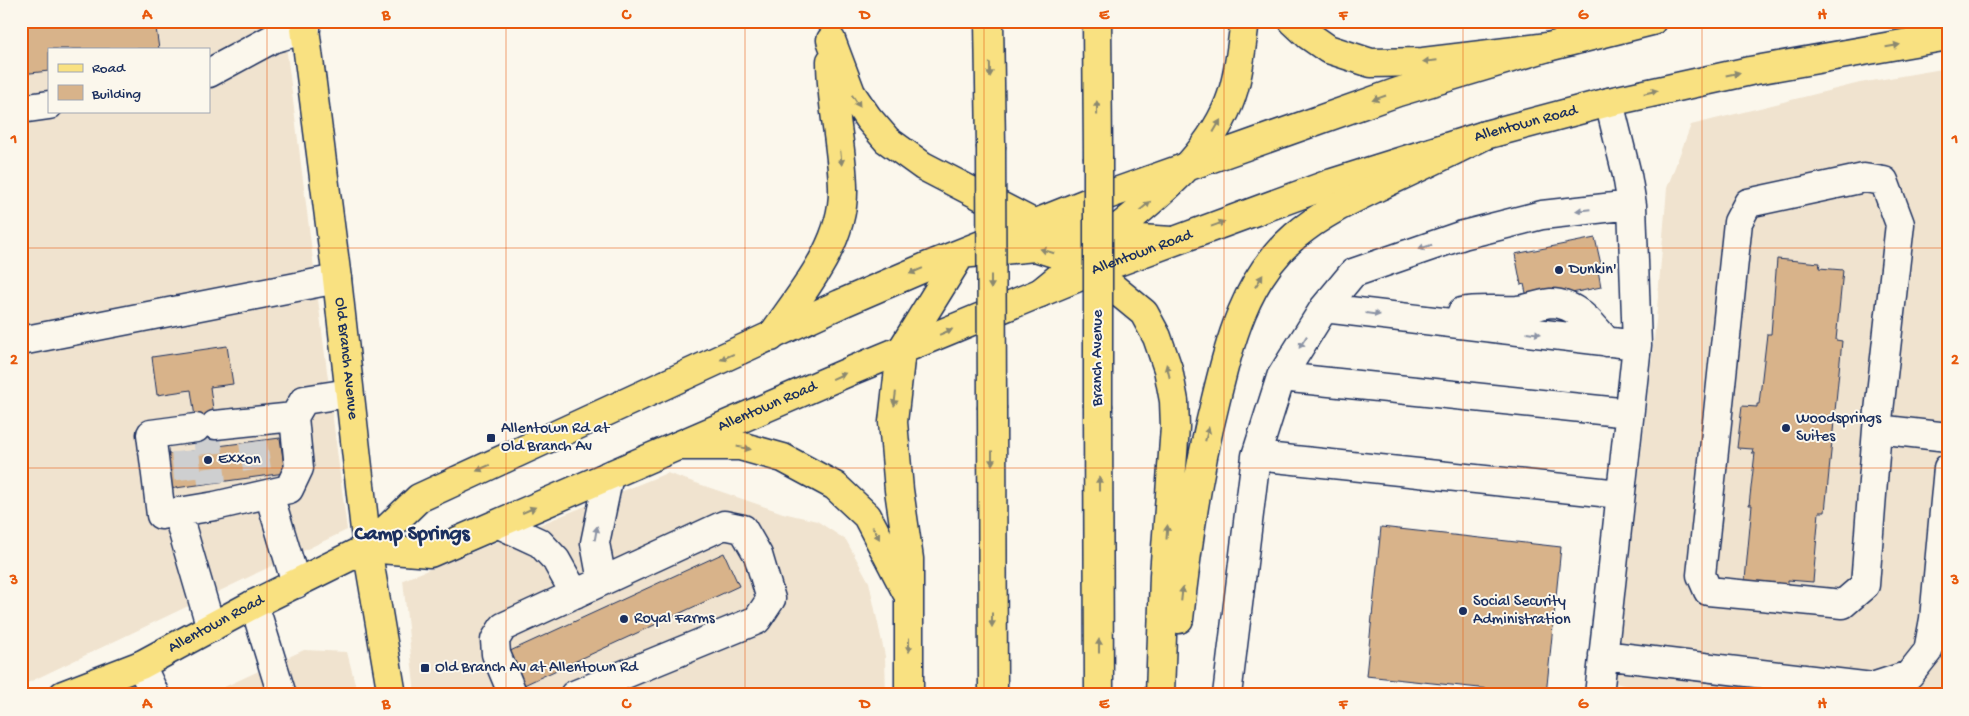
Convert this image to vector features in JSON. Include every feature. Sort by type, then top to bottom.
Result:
[{"type":"main road","points":[[989,21],[993,695]]},
{"type":"main road","name":"Branch Avenue","points":[[1097,21],[1099,695]]},
{"type":"main road","points":[[1086,266],[1108,237],[1166,189],[1188,165],[1216,129],[1229,103],[1237,77],[1245,21]]},
{"type":"main road","points":[[1293,21],[1308,35],[1328,48],[1371,63],[1423,62],[1548,47]]},
{"type":"main road","name":"Allentown Road","points":[[63,695],[141,665],[254,604],[367,548],[419,498],[840,304],[1035,224],[1188,165],[1398,92],[1548,47],[1652,21]]},
{"type":"main road","name":"Old Branch Avenue","points":[[305,25],[337,278],[367,548],[392,695]]},
{"type":"main road","points":[[830,31],[851,93],[868,118],[887,140],[923,166],[1035,224],[1108,237],[1172,241]]},
{"type":"main road","points":[[771,337],[824,258],[838,223],[842,205],[842,169],[831,87],[830,31]]},
{"type":"main road","name":"Allentown Road","points":[[367,548],[430,553],[609,475],[1040,293],[1086,266],[1172,241],[1332,183],[1486,136],[1609,102],[1750,71],[1948,36]]},
{"type":"main road","points":[[1172,695],[1187,545],[1201,458],[1230,340],[1244,305],[1275,256],[1295,236],[1316,220],[1349,200],[1486,136]]},
{"type":"main road","points":[[909,695],[909,560],[899,490],[893,422],[901,351],[961,254],[1035,247],[1086,266],[1144,313],[1157,337],[1168,369],[1174,402],[1175,427],[1164,575],[1160,695]]},
{"type":"main road","points":[[678,446],[740,446],[783,458],[835,486],[867,516],[909,597]]},
{"type":"lane","points":[[210,72],[272,39],[305,25]]},
{"type":"lane","points":[[1599,695],[1637,346],[1632,205],[1627,175],[1609,102]]},
{"type":"lane","points":[[21,108],[48,104]]},
{"type":"lane","points":[[1864,178],[1884,181],[1900,224],[1877,429],[1865,585],[1843,604],[1708,591],[1701,575],[1738,222],[1748,203],[1864,178]]},
{"type":"lane","points":[[1227,695],[1256,456],[1281,377],[1324,308],[1353,273],[1396,257],[1463,235],[1542,215],[1632,205]]},
{"type":"lane","points":[[21,341],[337,278]]},
{"type":"lane","points":[[1324,308],[1637,346]]},
{"type":"lane","points":[[1281,377],[1629,413]]},
{"type":"lane","points":[[294,417],[252,432],[151,434],[161,515],[197,499],[263,489],[289,490],[299,468],[294,417],[304,400],[349,393]]},
{"type":"lane","points":[[1877,429],[1948,436]]},
{"type":"lane","points":[[1256,456],[1620,494]]},
{"type":"lane","points":[[1603,655],[1872,687],[1909,675],[1928,651],[1934,619],[1948,468]]},
{"type":"lane","points":[[602,581],[595,543],[609,475]]},
{"type":"lane","points":[[263,489],[296,584]]},
{"type":"lane","points":[[197,499],[211,628]]},
{"type":"lane","points":[[499,524],[540,543],[556,560],[575,594]]},
{"type":"lane","points":[[513,695],[496,654],[495,640],[503,627],[724,525],[743,530],[758,555],[771,599],[756,620],[574,695]]},
{"type":"lane","points":[[254,604],[282,695]]},
{"type":"lane","points":[[141,665],[155,695]]},
{"type":"shaded area","points":[[21,21],[283,21],[347,530],[21,686]]},
{"type":"shaded area","points":[[1948,68],[1948,695],[1700,695],[1640,689],[1615,683],[1656,321],[1667,188],[1691,125],[1860,83]]},
{"type":"shaded area","points":[[667,473],[783,513],[817,521],[846,540],[869,582],[885,656],[886,695],[415,695],[403,580]]},
{"type":"shaded area","points":[[304,650],[347,652],[358,695],[207,695]]},
{"type":"building","points":[[21,21],[155,21],[159,48],[48,48],[48,71],[21,74]]},
{"type":"building","name":"Dunkin'","points":[[1595,238],[1602,269],[1598,270],[1601,287],[1528,302],[1524,284],[1521,285],[1515,254]]},
{"type":"building","name":"Woodsprings Suites","points":[[1777,259],[1820,263],[1819,268],[1843,270],[1836,340],[1842,341],[1825,512],[1819,512],[1813,582],[1788,580],[1788,585],[1745,580],[1752,505],[1749,505],[1755,453],[1752,453],[1753,449],[1737,448],[1742,406],[1757,407],[1757,404],[1759,404],[1767,334],[1771,334]]},
{"type":"building","points":[[227,346],[233,384],[210,387],[218,446],[280,438],[285,473],[161,490],[162,455],[200,450],[191,390],[157,395],[152,357]]},
{"type":"building","name":"Social Security Administration","points":[[1381,527],[1561,547],[1546,695],[1366,676]]},
{"type":"building","name":"Royal Farms","points":[[724,553],[739,586],[524,685],[508,652]]},
{"type":"tunnel","points":[[206,426],[212,483]]},
{"type":"tunnel","points":[[253,442],[258,477]]},
{"type":"tunnel","points":[[185,451],[189,486]]},
{"type":"place","name":"Dunkin'","points":[[1559,270]]},
{"type":"place","name":"Woodsprings Suites","points":[[1786,428]]},
{"type":"place","name":"Allentown Rd at Old Branch Av","points":[[491,438]]},
{"type":"place","name":"Exxon","points":[[208,460]]},
{"type":"place","name":"Social Security Administration","points":[[1463,611]]},
{"type":"place","name":"Royal Farms","points":[[624,619]]},
{"type":"place","name":"Old Branch Av at Allentown Rd","points":[[425,668]]},
{"type":"district","name":"Camp Springs","points":[[412,535]]}]
